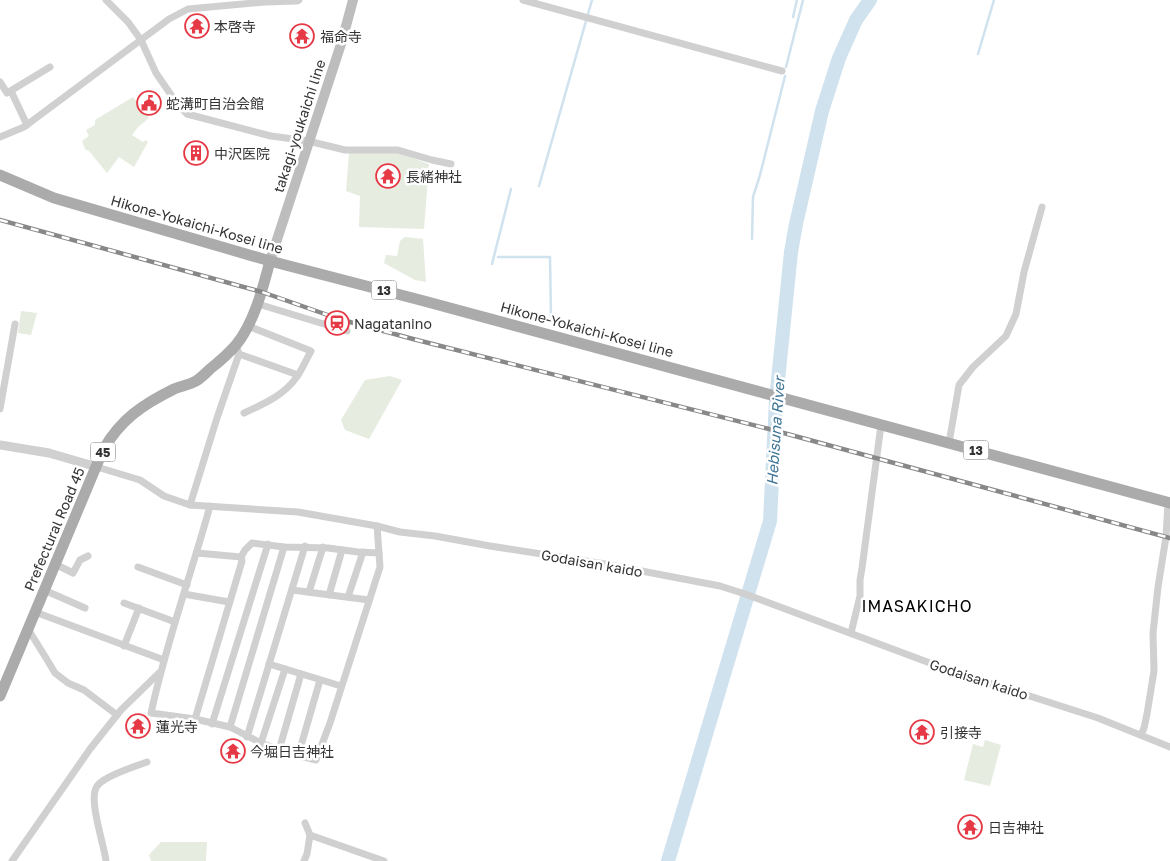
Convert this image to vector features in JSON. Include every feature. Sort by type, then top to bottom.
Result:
[{"type":"main road","name":"takagi-youkaichi line","points":[[270,261],[342,41],[353,0]]},
{"type":"main road","name":"Hikone-Yokaichi-Kosei line","points":[[0,174],[54,198],[270,261],[1169,503]]},
{"type":"main road","name":"Prefectural Road 45","points":[[0,696],[104,450],[112,436],[129,416],[155,399],[195,381],[237,349],[258,304],[270,261]]},
{"type":"street","points":[[106,0],[128,22],[141,40],[156,74],[178,105],[187,114],[271,136],[308,141],[345,150],[398,150],[451,164]]},
{"type":"street","points":[[0,137],[27,125],[169,19],[188,9],[299,0]]},
{"type":"street","points":[[523,0],[782,71]]},
{"type":"street","points":[[0,82],[8,93],[50,67]]},
{"type":"street","points":[[11,91],[27,125]]},
{"type":"street","points":[[949,443],[959,385],[973,367],[1006,336],[1016,314],[1024,272],[1042,207]]},
{"type":"street","points":[[258,304],[347,331]]},
{"type":"street","points":[[0,409],[15,324]]},
{"type":"street","points":[[244,413],[270,401],[287,389],[312,351],[248,326]]},
{"type":"street","points":[[190,505],[237,349],[298,375]]},
{"type":"street","points":[[851,633],[860,596],[860,580],[881,425]]},
{"type":"street","name":"Godaisan kaido","points":[[0,445],[49,453],[140,480],[164,496],[190,505],[298,512],[400,532],[605,564],[720,586],[950,671],[1098,718],[1170,747]]},
{"type":"street","points":[[1141,735],[1147,714],[1154,671],[1153,633],[1169,503]]},
{"type":"street","points":[[210,506],[159,673],[150,713],[195,719],[230,727],[247,737],[279,750],[316,760],[330,723],[380,567],[377,526]]},
{"type":"street","points":[[195,719],[242,561],[241,557],[252,543],[284,547],[323,547],[379,553]]},
{"type":"street","points":[[212,724],[268,544]]},
{"type":"street","points":[[247,737],[305,546]]},
{"type":"street","points":[[230,727],[284,547]]},
{"type":"street","points":[[309,592],[323,547]]},
{"type":"street","points":[[329,595],[342,550]]},
{"type":"street","points":[[348,597],[362,552]]},
{"type":"street","points":[[197,553],[241,557]]},
{"type":"street","points":[[55,564],[74,573],[80,560],[88,556]]},
{"type":"street","points":[[138,567],[187,585]]},
{"type":"street","points":[[44,590],[85,608]]},
{"type":"street","points":[[292,590],[369,600]]},
{"type":"street","points":[[184,594],[229,602]]},
{"type":"street","points":[[124,603],[175,622]]},
{"type":"street","points":[[124,646],[139,608]]},
{"type":"street","points":[[35,612],[164,660]]},
{"type":"street","points":[[28,629],[55,673],[68,683],[84,690],[117,715]]},
{"type":"street","points":[[269,664],[341,686]]},
{"type":"street","points":[[261,743],[286,669]]},
{"type":"street","points":[[12,861],[90,749],[121,710],[159,673]]},
{"type":"street","points":[[279,750],[301,674]]},
{"type":"street","points":[[298,756],[320,680]]},
{"type":"street","points":[[106,861],[94,797],[96,787],[103,780],[147,762]]},
{"type":"street","points":[[304,861],[310,835],[306,822]]},
{"type":"street","points":[[310,835],[384,861]]},
{"type":"shaded area","points":[[133,97],[149,118],[132,135],[143,142],[146,140],[148,142],[134,167],[119,157],[107,173],[89,151],[85,149],[82,141],[89,136],[86,130],[95,125],[95,120]]},
{"type":"shaded area","name":"長緒神社","points":[[397,152],[429,164],[424,229],[359,227],[360,196],[346,191],[349,153]]},
{"type":"shaded area","points":[[405,237],[423,239],[426,282],[415,280],[384,263],[386,255],[397,256],[400,241]]},
{"type":"shaded area","points":[[21,311],[37,313],[31,335],[18,333]]},
{"type":"shaded area","points":[[390,376],[402,380],[369,439],[345,430],[341,420],[365,380]]},
{"type":"shaded area","points":[[985,740],[1001,745],[990,786],[964,780],[973,744],[983,747]]},
{"type":"shaded area","points":[[161,842],[207,842],[206,861],[151,861],[149,855]]},
{"type":"waterway","points":[[539,186],[592,0]]},
{"type":"waterway","points":[[793,17],[797,0]]},
{"type":"waterway","points":[[786,67],[803,0]]},
{"type":"waterway","name":"Hebisuna River","points":[[668,861],[770,521],[776,400],[791,252],[796,224],[822,111],[839,58],[856,20],[870,0]]},
{"type":"waterway","points":[[978,54],[994,0]]},
{"type":"waterway","points":[[752,239],[753,197],[785,76]]},
{"type":"waterway","points":[[492,264],[511,189]]},
{"type":"waterway","points":[[498,257],[550,257],[551,318]]},
{"type":"railway","points":[[0,220],[262,292],[339,319],[769,429],[1170,538]]},
{"type":"place","name":"本啓寺","points":[[197,26]]},
{"type":"place","name":"福命寺","points":[[302,36]]},
{"type":"place","name":"蛇溝町自治会館","points":[[149,103]]},
{"type":"place","name":"中沢医院","points":[[196,153]]},
{"type":"place","name":"長緒神社","points":[[388,176]]},
{"type":"place","name":"Nagatanino","points":[[337,323]]},
{"type":"place","name":"蓮光寺","points":[[138,726]]},
{"type":"place","name":"引接寺","points":[[922,732]]},
{"type":"place","name":"今堀日吉神社","points":[[233,751]]},
{"type":"place","name":"日吉神社","points":[[970,827]]},
{"type":"district","name":"IMASAKICHO","points":[[917,606]]}]
